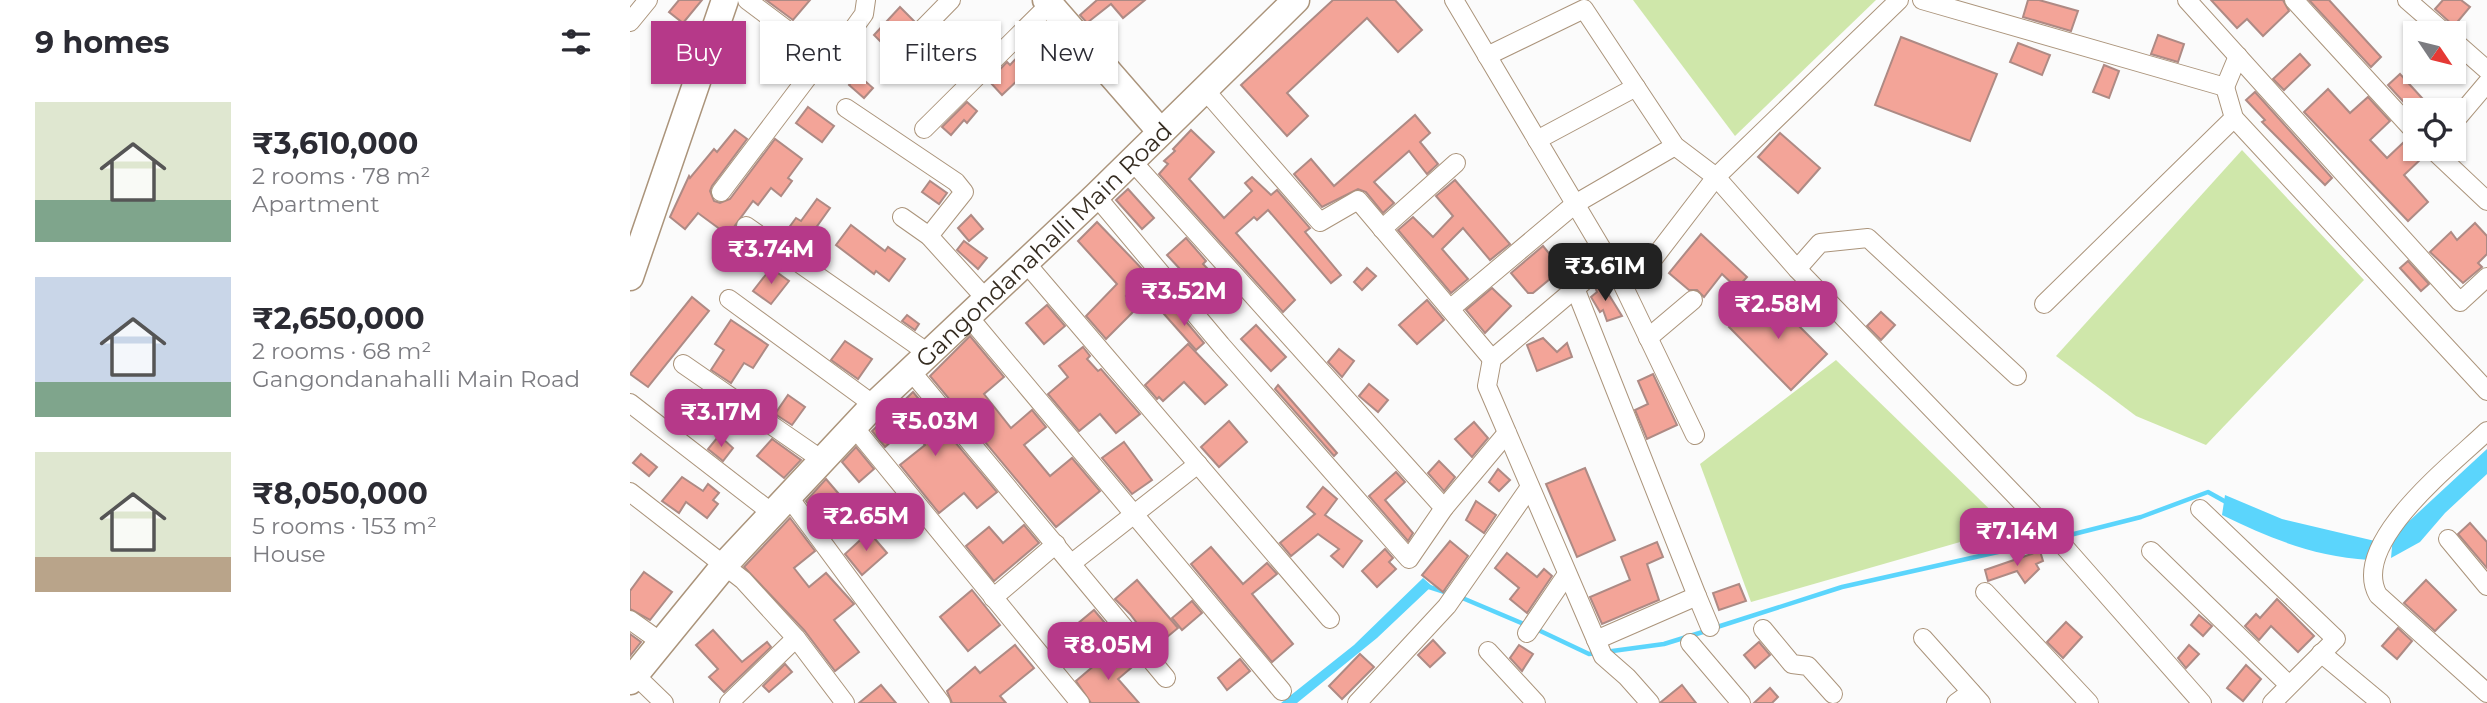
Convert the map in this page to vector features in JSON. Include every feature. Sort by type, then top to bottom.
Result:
[{"type":"street","points":[[630,22],[648,0]]},
{"type":"street","points":[[630,277],[725,0]]},
{"type":"street","points":[[747,0],[775,21]]},
{"type":"street","points":[[859,21],[864,14],[866,0]]},
{"type":"street","points":[[930,21],[951,0]]},
{"type":"street","name":"Gangondanahalli Main Road","points":[[633,678],[724,566],[874,405],[1096,196],[1296,0]]},
{"type":"street","points":[[1454,0],[1622,281],[1695,435]]},
{"type":"street","points":[[1622,281],[1644,271],[1716,177],[1899,0]]},
{"type":"street","points":[[1922,0],[2225,87]]},
{"type":"street","points":[[2187,0],[2460,302],[2487,278]]},
{"type":"street","points":[[2294,0],[2403,119]]},
{"type":"street","points":[[2407,0],[2431,21]]},
{"type":"street","points":[[924,129],[1050,1],[1161,132]]},
{"type":"street","points":[[1487,56],[1584,9],[1675,146],[1716,177],[1797,268],[2057,538],[2202,703]]},
{"type":"street","points":[[2466,51],[2487,69]]},
{"type":"street","points":[[2238,56],[2225,87],[2234,118],[2487,391]]},
{"type":"street","points":[[2466,108],[2487,83]]},
{"type":"street","points":[[721,192],[803,84]]},
{"type":"street","points":[[1537,140],[1636,87]]},
{"type":"street","points":[[1204,89],[1320,222],[1358,200],[1492,359]]},
{"type":"street","points":[[846,108],[956,182],[964,191],[929,236]]},
{"type":"street","points":[[2045,304],[2234,118]]},
{"type":"street","points":[[1450,309],[1575,204],[1675,146]]},
{"type":"street","points":[[1132,161],[1444,508]]},
{"type":"street","points":[[2445,161],[2487,201]]},
{"type":"street","points":[[1382,229],[1456,163]]},
{"type":"street","points":[[1096,196],[1221,345],[1409,559],[1444,508],[1507,433]]},
{"type":"street","points":[[902,217],[929,236],[977,307],[1133,513],[1282,691]]},
{"type":"street","points":[[746,226],[919,361],[1056,544],[1166,678]]},
{"type":"street","points":[[1797,268],[1820,243],[1868,238],[2018,376]]},
{"type":"street","points":[[1609,260],[1492,359],[1486,386],[1602,656],[1650,703]]},
{"type":"street","points":[[1026,263],[1330,618]]},
{"type":"street","points":[[1575,288],[1710,627]]},
{"type":"street","points":[[729,299],[874,405]]},
{"type":"street","points":[[1648,338],[1693,300]]},
{"type":"street","points":[[682,364],[822,460]]},
{"type":"street","points":[[630,404],[780,504],[941,703]]},
{"type":"street","points":[[854,427],[1080,703]]},
{"type":"street","points":[[2487,431],[2398,518],[2380,545],[2373,577],[2378,595],[2487,692]]},
{"type":"street","points":[[1072,563],[1198,464]]},
{"type":"street","points":[[1357,703],[1447,606],[1530,486]]},
{"type":"street","points":[[630,492],[743,580],[796,638],[845,703]]},
{"type":"street","points":[[2200,509],[2336,639],[2272,703]]},
{"type":"street","points":[[2448,539],[2487,586]]},
{"type":"street","points":[[993,598],[1056,544]]},
{"type":"street","points":[[2151,551],[2289,685]]},
{"type":"street","points":[[1527,633],[1567,574]]},
{"type":"street","points":[[1985,592],[2089,703]]},
{"type":"street","points":[[1596,640],[1697,596]]},
{"type":"street","points":[[630,620],[661,642]]},
{"type":"street","points":[[1763,629],[1792,664],[1808,666],[1831,700]]},
{"type":"street","points":[[729,703],[796,638]]},
{"type":"street","points":[[1923,638],[1976,698],[1956,703]]},
{"type":"street","points":[[1689,643],[1741,703]]},
{"type":"street","points":[[1488,651],[1536,703]]},
{"type":"street","points":[[2321,653],[2381,703]]},
{"type":"street","points":[[633,678],[664,703]]},
{"type":"green space","points":[[1633,0],[1876,0],[1735,136]]},
{"type":"green space","points":[[2242,150],[2364,280],[2206,445],[2136,416],[2056,356]]},
{"type":"green space","points":[[1836,360],[2009,528],[1751,602],[1700,464]]},
{"type":"water","points":[[2487,449],[2487,474],[2445,513],[2420,542],[2391,558],[2393,536]]},
{"type":"water","points":[[2225,495],[2282,519],[2375,541],[2369,560],[2311,550],[2240,524],[2222,515]]},
{"type":"water","points":[[1423,578],[1432,586],[1377,638],[1297,703],[1281,703],[1354,645]]},
{"type":"building","points":[[679,0],[702,0],[685,21],[669,12]]},
{"type":"building","points":[[766,0],[810,0],[793,20]]},
{"type":"building","points":[[1097,0],[1145,0],[1123,18],[1111,4],[1090,21],[1085,21],[1080,15]]},
{"type":"building","points":[[1333,0],[1395,0],[1422,30],[1398,52],[1367,18],[1287,93],[1308,116],[1287,136],[1241,85]]},
{"type":"building","points":[[2028,0],[2039,0],[2078,11],[2071,31],[2023,17]]},
{"type":"building","points":[[2211,0],[2283,0],[2289,11],[2263,36],[2247,19],[2237,28]]},
{"type":"building","points":[[2309,0],[2329,0],[2381,57],[2371,67]]},
{"type":"building","points":[[2443,0],[2461,0],[2470,7],[2458,21],[2448,21],[2435,9]]},
{"type":"building","points":[[900,7],[914,21],[887,21]]},
{"type":"building","points":[[880,29],[880,41],[874,35]]},
{"type":"building","points":[[2158,35],[2184,44],[2178,62],[2151,54]]},
{"type":"building","points":[[1901,37],[1997,74],[1970,141],[1875,105]]},
{"type":"building","points":[[2018,43],[2050,55],[2042,75],[2010,62]]},
{"type":"building","points":[[2300,54],[2310,65],[2284,90],[2273,79]]},
{"type":"building","points":[[1015,60],[1015,83],[1002,95],[992,84],[1001,84],[1001,68],[1007,62],[1010,65]]},
{"type":"building","points":[[2104,65],[2119,71],[2109,98],[2093,92]]},
{"type":"building","points":[[2400,74],[2403,84],[2409,84],[2422,98],[2403,98],[2403,101],[2388,85]]},
{"type":"building","points":[[866,82],[873,88],[864,98],[849,85]]},
{"type":"building","points":[[2328,89],[2350,113],[2368,97],[2390,121],[2370,140],[2387,158],[2403,143],[2403,161],[2419,161],[2404,175],[2428,202],[2408,221],[2304,112]]},
{"type":"building","points":[[2255,92],[2332,178],[2325,185],[2262,122],[2265,120],[2246,100]]},
{"type":"building","points":[[967,102],[977,111],[967,123],[964,120],[951,135],[942,127]]},
{"type":"building","points":[[808,107],[834,126],[822,142],[796,123]]},
{"type":"building","points":[[1415,115],[1430,133],[1420,142],[1438,164],[1427,174],[1409,151],[1374,182],[1394,203],[1383,213],[1366,192],[1358,189],[1322,207],[1294,174],[1311,159],[1334,186]]},
{"type":"building","points":[[735,130],[747,139],[712,186],[710,191],[714,201],[720,203],[730,199],[775,139],[802,159],[788,178],[792,181],[781,196],[771,188],[758,205],[753,201],[728,235],[698,213],[685,229],[670,217],[689,176],[690,178],[714,149],[717,152]]},
{"type":"building","points":[[1191,130],[1214,152],[1189,179],[1224,218],[1252,191],[1245,183],[1252,177],[1271,195],[1277,190],[1310,228],[1305,232],[1341,275],[1331,283],[1268,210],[1257,220],[1254,217],[1236,233],[1295,300],[1283,312],[1159,174],[1168,164],[1164,161]]},
{"type":"building","points":[[1780,133],[1820,168],[1798,193],[1758,157]]},
{"type":"building","points":[[1455,180],[1510,244],[1490,260],[1463,228],[1442,249],[1468,279],[1451,293],[1398,230],[1413,217],[1433,237],[1453,216],[1436,196]]},
{"type":"building","points":[[930,181],[947,193],[939,204],[922,192]]},
{"type":"building","points":[[1128,189],[1154,218],[1142,229],[1116,200]]},
{"type":"building","points":[[817,199],[830,208],[800,250],[782,237],[796,218],[801,221]]},
{"type":"building","points":[[971,215],[983,229],[969,241],[958,228]]},
{"type":"building","points":[[1097,222],[1147,274],[1126,296],[1138,307],[1106,339],[1086,316],[1117,284],[1078,241]]},
{"type":"building","points":[[2475,223],[2487,236],[2487,254],[2478,263],[2482,267],[2463,283],[2430,252],[2451,232],[2457,240]]},
{"type":"building","points":[[851,225],[885,251],[888,247],[905,259],[889,281],[876,271],[874,274],[836,245]]},
{"type":"building","points":[[1701,234],[1747,277],[1737,288],[1722,274],[1704,297],[1697,290],[1689,290],[1669,273]]},
{"type":"building","points":[[1186,238],[1206,261],[1203,264],[1231,293],[1216,308],[1167,255]]},
{"type":"building","points":[[964,241],[987,258],[978,269],[957,250]]},
{"type":"building","points":[[1543,246],[1562,269],[1533,293],[1528,293],[1511,273]]},
{"type":"building","points":[[2408,261],[2429,284],[2421,291],[2400,268]]},
{"type":"building","points":[[771,268],[789,281],[771,304],[753,291]]},
{"type":"building","points":[[1367,268],[1376,276],[1362,290],[1354,282]]},
{"type":"building","points":[[1601,282],[1622,316],[1607,321],[1603,310],[1600,312],[1591,297],[1597,292],[1595,287]]},
{"type":"building","points":[[1492,288],[1511,306],[1485,333],[1466,310]]},
{"type":"building","points":[[1765,292],[1827,354],[1791,390],[1729,327]]},
{"type":"building","points":[[692,297],[709,311],[648,387],[630,374]]},
{"type":"building","points":[[1427,300],[1444,320],[1417,344],[1399,325]]},
{"type":"building","points":[[1047,305],[1065,326],[1044,344],[1026,323]]},
{"type":"building","points":[[1173,306],[1204,343],[1196,350],[1164,314]]},
{"type":"building","points":[[1881,312],[1895,325],[1881,340],[1867,326]]},
{"type":"building","points":[[907,315],[919,324],[915,330],[902,321]]},
{"type":"building","points":[[731,320],[768,345],[753,368],[744,363],[731,383],[711,370],[724,350],[715,344]]},
{"type":"building","points":[[1256,325],[1286,357],[1271,371],[1241,339]]},
{"type":"building","points":[[970,336],[1004,377],[984,394],[1011,428],[1032,410],[1046,427],[1024,445],[1050,476],[1072,458],[1100,491],[1056,527],[930,376]]},
{"type":"building","points":[[1543,338],[1557,352],[1567,343],[1572,357],[1537,371],[1527,345]]},
{"type":"building","points":[[845,341],[872,359],[858,379],[831,360]]},
{"type":"building","points":[[1188,344],[1227,385],[1205,404],[1184,382],[1163,401],[1159,397],[1157,399],[1145,385]]},
{"type":"building","points":[[1083,347],[1090,356],[1087,359],[1098,371],[1101,369],[1140,414],[1116,433],[1100,414],[1079,431],[1048,394],[1068,377],[1059,366]]},
{"type":"building","points":[[1339,349],[1354,361],[1342,377],[1328,362]]},
{"type":"building","points":[[1653,374],[1677,425],[1647,439],[1635,410],[1648,404],[1638,381]]},
{"type":"building","points":[[1369,384],[1388,400],[1378,412],[1359,396]]},
{"type":"building","points":[[1278,385],[1337,453],[1334,456],[1275,389]]},
{"type":"building","points":[[913,392],[997,492],[977,508],[964,493],[939,513],[900,465],[925,445],[909,426],[885,447],[872,431]]},
{"type":"building","points":[[788,395],[805,407],[792,425],[775,414]]},
{"type":"building","points":[[1229,421],[1247,442],[1219,467],[1201,447]]},
{"type":"building","points":[[1474,422],[1488,438],[1472,457],[1455,439]]},
{"type":"building","points":[[717,438],[722,438],[733,448],[723,461],[708,449]]},
{"type":"building","points":[[772,439],[801,460],[784,478],[757,456]]},
{"type":"building","points":[[1124,442],[1152,480],[1132,494],[1102,458]]},
{"type":"building","points":[[856,447],[874,469],[859,482],[842,462]]},
{"type":"building","points":[[641,454],[657,467],[649,476],[633,463]]},
{"type":"building","points":[[1439,461],[1455,477],[1444,491],[1428,473]]},
{"type":"building","points":[[1585,468],[1615,540],[1577,557],[1546,484]]},
{"type":"building","points":[[1498,469],[1510,480],[1499,491],[1489,482]]},
{"type":"building","points":[[1396,472],[1405,482],[1385,500],[1413,533],[1408,541],[1369,496]]},
{"type":"building","points":[[682,477],[703,491],[708,484],[719,493],[713,500],[718,504],[707,518],[686,502],[679,513],[662,501]]},
{"type":"building","points":[[826,479],[844,500],[820,520],[806,501]]},
{"type":"building","points":[[1323,487],[1337,499],[1325,515],[1362,541],[1343,567],[1331,556],[1339,549],[1318,534],[1291,556],[1280,543],[1315,514],[1307,507]]},
{"type":"building","points":[[1476,501],[1496,515],[1484,533],[1466,520]]},
{"type":"building","points":[[790,518],[815,551],[794,568],[809,587],[826,573],[854,604],[834,620],[859,652],[835,671],[804,630],[744,567]]},
{"type":"building","points":[[2470,523],[2487,542],[2487,568],[2458,534]]},
{"type":"building","points":[[1024,525],[1039,543],[994,581],[966,546],[989,527],[1003,543]]},
{"type":"building","points":[[869,532],[887,553],[862,575],[845,554]]},
{"type":"building","points":[[1450,541],[1468,556],[1443,592],[1422,575]]},
{"type":"building","points":[[1657,542],[1663,557],[1647,564],[1659,600],[1602,624],[1590,597],[1630,580],[1621,557]]},
{"type":"building","points":[[1211,547],[1243,584],[1267,563],[1277,574],[1252,594],[1293,644],[1272,662],[1191,564]]},
{"type":"building","points":[[1385,549],[1393,558],[1389,562],[1396,569],[1377,587],[1362,571]]},
{"type":"building","points":[[2040,551],[2043,561],[2036,564],[2039,569],[2025,583],[2017,571],[1988,581],[1985,570]]},
{"type":"building","points":[[1507,553],[1537,577],[1544,569],[1552,576],[1527,613],[1510,599],[1519,588],[1495,568]]},
{"type":"building","points":[[644,572],[672,592],[650,620],[630,609],[630,591]]},
{"type":"building","points":[[1137,580],[1178,628],[1155,647],[1115,599]]},
{"type":"building","points":[[2426,580],[2456,610],[2435,631],[2404,603]]},
{"type":"building","points":[[1739,584],[1746,601],[1719,610],[1713,593]]},
{"type":"building","points":[[972,590],[1000,625],[968,651],[940,617]]},
{"type":"building","points":[[2277,599],[2314,636],[2298,652],[2271,626],[2259,640],[2245,626],[2256,614],[2260,618]]},
{"type":"building","points":[[1192,601],[1202,613],[1182,630],[1172,618]]},
{"type":"building","points":[[1094,610],[1110,629],[1092,645],[1076,625]]},
{"type":"building","points":[[2199,615],[2212,626],[2203,636],[2191,625]]},
{"type":"building","points":[[2066,622],[2082,637],[2063,658],[2047,642]]},
{"type":"building","points":[[2398,628],[2412,641],[2397,659],[2382,646]]},
{"type":"building","points":[[713,630],[742,662],[767,642],[771,647],[724,692],[709,677],[718,669],[696,645]]},
{"type":"building","points":[[630,634],[641,642],[630,656]]},
{"type":"building","points":[[1433,640],[1445,653],[1430,667],[1418,655]]},
{"type":"building","points":[[1759,642],[1770,655],[1755,668],[1744,655]]},
{"type":"building","points":[[1015,645],[1034,668],[1000,696],[1006,703],[952,703],[947,691],[975,667],[980,673]]},
{"type":"building","points":[[1519,645],[1533,654],[1522,671],[1510,658]]},
{"type":"building","points":[[2189,645],[2199,654],[2186,668],[2178,658]]},
{"type":"building","points":[[1130,652],[1138,662],[1118,679],[1139,703],[1091,703],[1076,681],[1102,659],[1110,668]]},
{"type":"building","points":[[1360,654],[1374,667],[1342,699],[1329,686]]},
{"type":"building","points":[[1240,659],[1250,671],[1227,690],[1218,678]]},
{"type":"building","points":[[785,664],[792,672],[769,692],[763,686]]},
{"type":"building","points":[[2246,665],[2261,679],[2243,701],[2227,688]]},
{"type":"building","points":[[881,685],[896,703],[859,703]]},
{"type":"building","points":[[1682,685],[1696,703],[1661,703],[1661,702]]},
{"type":"building","points":[[1770,688],[1778,697],[1772,703],[1754,703]]},
{"type":"waterway","points":[[2062,537],[2141,517],[2208,492],[2226,502]]},
{"type":"waterway","points":[[1714,628],[1842,587],[2051,540]]},
{"type":"waterway","points":[[1426,586],[1451,594]]},
{"type":"waterway","points":[[1460,597],[1526,625]]},
{"type":"waterway","points":[[1534,628],[1589,654],[1596,653]]},
{"type":"waterway","points":[[1605,652],[1664,644],[1706,631]]}]
